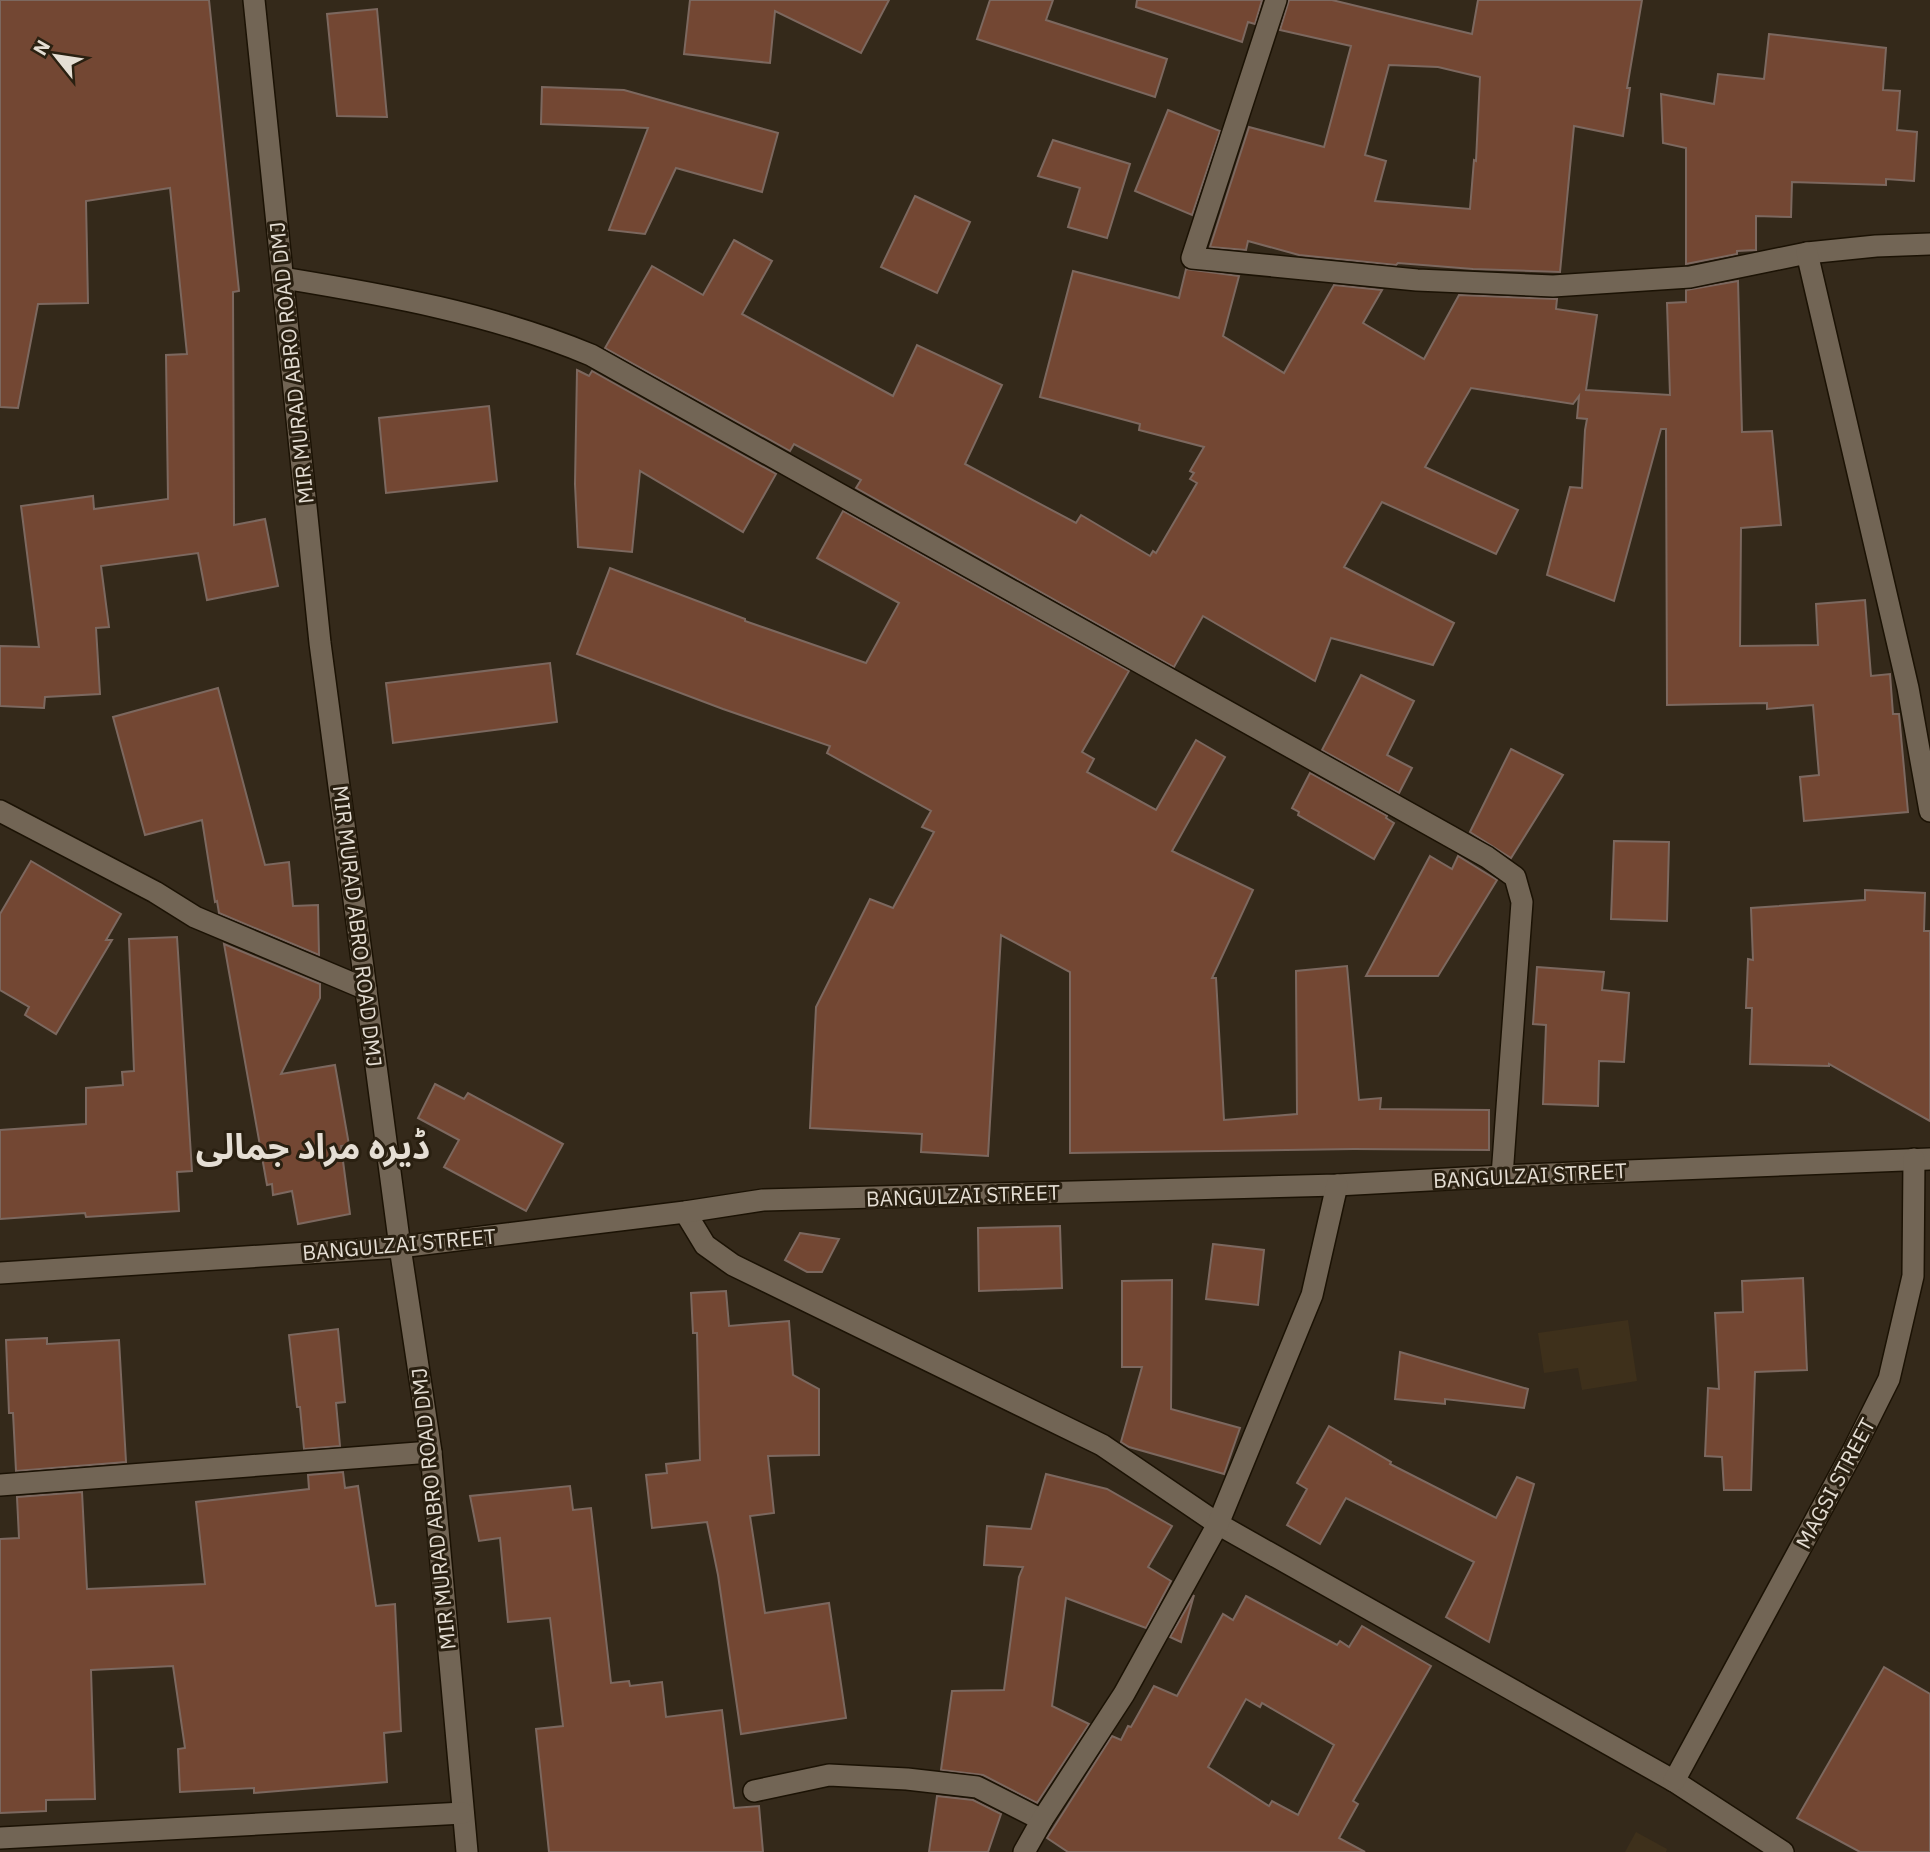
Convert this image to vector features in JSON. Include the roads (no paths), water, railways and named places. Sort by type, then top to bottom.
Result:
[{"type":"street","name":"MIR MURAD ABRO ROAD DMJ","points":[[254,0],[320,643],[400,1247],[431,1452],[467,1852]]},
{"type":"street","points":[[1276,0],[1192,258],[1417,280],[1553,286],[1690,276],[1807,253],[1930,244]]},
{"type":"street","points":[[1807,253],[1908,688],[1930,811]]},
{"type":"street","points":[[283,278],[478,317],[555,340],[591,355],[1475,850],[1515,877],[1522,902],[1502,1176]]},
{"type":"street","points":[[0,811],[155,892],[195,917],[366,989]]},
{"type":"street","name":"BANGULZAI STREET","points":[[0,1273],[400,1247],[763,1200],[1337,1185],[1922,1159]]},
{"type":"street","name":"MAGSI STREET","points":[[1674,1781],[1854,1449],[1889,1378],[1913,1276],[1922,1159]]},
{"type":"street","points":[[1024,1852],[1124,1694],[1218,1524],[1312,1295],[1337,1185]]},
{"type":"street","points":[[685,1212],[705,1245],[733,1265],[1102,1445],[1218,1524],[1674,1781],[1783,1852]]},
{"type":"street","points":[[0,1485],[431,1452]]},
{"type":"street","points":[[754,1791],[829,1775],[907,1779],[977,1787],[1042,1820]]},
{"type":"street","points":[[0,1838],[463,1813]]},
{"type":"district","name":"ڈیرہ مراد جمالی","points":[[313,1146]]}]
